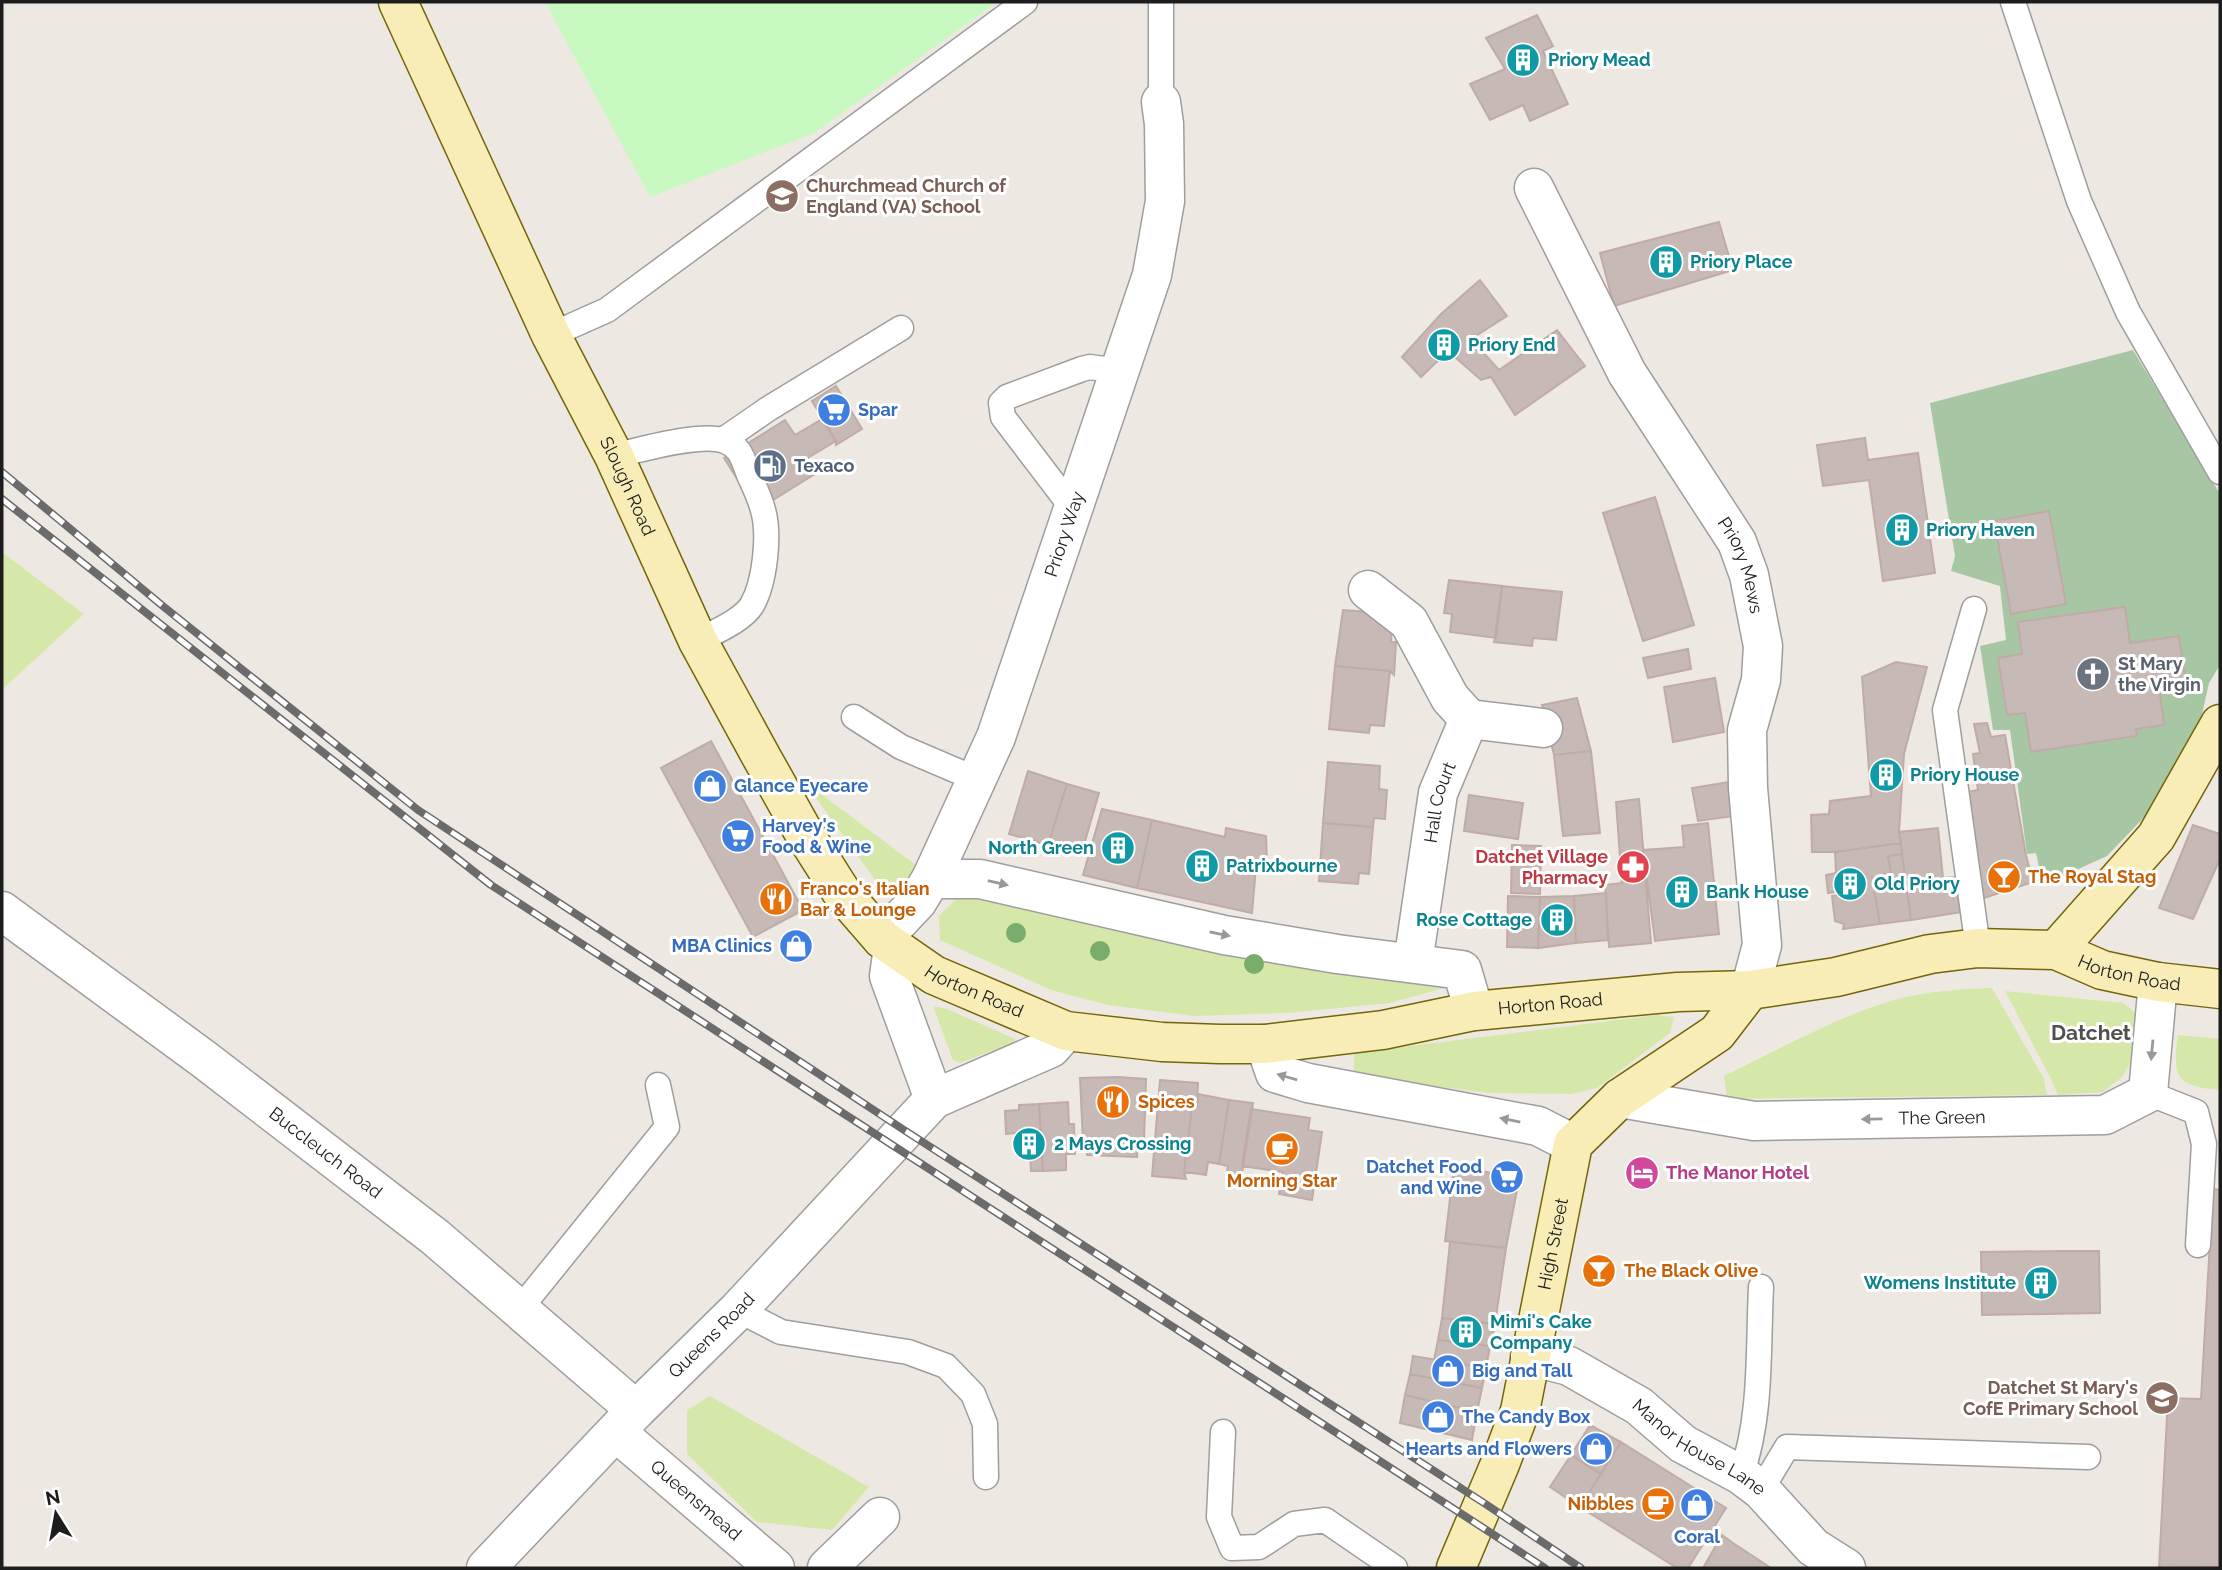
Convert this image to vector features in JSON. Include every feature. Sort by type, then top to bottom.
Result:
[{"type":"main road","name":"Slough Road","points":[[398,2],[551,335],[614,456],[698,641],[804,834],[842,893],[888,944]]},
{"type":"main road","points":[[2056,950],[2156,837],[2219,727]]},
{"type":"main road","name":"Horton Road","points":[[888,944],[934,975],[1066,1031],[1162,1042],[1265,1044],[1383,1030],[1474,1011],[1678,992],[1750,990],[1836,977],[1930,954],[1978,948],[2056,950],[2102,970],[2158,982],[2220,989]]},
{"type":"main road","points":[[1573,1144],[1620,1098],[1717,1033],[1750,990]]},
{"type":"main road","name":"High Street","points":[[1456,1568],[1520,1411],[1573,1144]]},
{"type":"street","name":"Priory Way","points":[[888,944],[931,879],[996,737],[1152,275],[1165,201],[1164,124],[1161,102]]},
{"type":"street","name":"Priory Mews","points":[[1534,188],[1628,373],[1737,542],[1749,575],[1763,646],[1761,680],[1747,730],[1748,788],[1762,945],[1750,990]]},
{"type":"street","points":[[1368,590],[1409,622],[1450,698],[1469,719],[1543,728]]},
{"type":"street","name":"Hall Court","points":[[1413,963],[1438,793],[1469,719]]},
{"type":"street","points":[[931,879],[980,879],[1224,935],[1337,954],[1462,970],[1474,1011]]},
{"type":"street","name":"Buccleuch Road","points":[[2,911],[205,1060],[435,1237],[519,1310],[626,1421]]},
{"type":"street","points":[[888,944],[889,976],[934,1099]]},
{"type":"street","points":[[2148,1093],[2158,982]]},
{"type":"street","name":"Queens Road","points":[[486,1568],[626,1421],[738,1310],[934,1099],[1051,1048],[1066,1031]]},
{"type":"street","points":[[1265,1044],[1275,1073],[1308,1083],[1538,1125],[1573,1144]]},
{"type":"street","name":"The Green","points":[[1620,1098],[1754,1121],[2105,1115],[2148,1093]]},
{"type":"street","name":"Manor House Lane","points":[[1531,1356],[1569,1366],[1639,1406],[1683,1444],[1751,1483],[1813,1546],[1846,1568]]},
{"type":"street","name":"Queensmead","points":[[626,1421],[775,1568]]},
{"type":"street","points":[[827,1568],[880,1517]]},
{"type":"lane","points":[[551,335],[607,310],[1025,2]]},
{"type":"lane","points":[[1161,2],[1161,102]]},
{"type":"lane","points":[[2013,2],[2079,201],[2127,312],[2220,472]]},
{"type":"lane","points":[[723,440],[768,409],[901,328]]},
{"type":"lane","points":[[1073,509],[1003,417],[1001,403],[1007,397],[1069,372],[1090,367],[1119,371]]},
{"type":"lane","points":[[614,456],[654,446],[697,440],[723,440],[739,449],[764,511],[765,555],[761,581],[751,607],[698,641]]},
{"type":"lane","points":[[1973,609],[1945,710],[1978,948]]},
{"type":"lane","points":[[854,717],[901,747],[976,779]]},
{"type":"lane","points":[[519,1310],[667,1127],[659,1085]]},
{"type":"lane","points":[[2148,1093],[2196,1112],[2204,1144],[2198,1245]]},
{"type":"lane","points":[[1751,1483],[1761,1287]]},
{"type":"lane","points":[[738,1310],[781,1332],[908,1352],[946,1366],[973,1394],[985,1424],[986,1477]]},
{"type":"lane","points":[[1223,1432],[1219,1517],[1233,1548],[1259,1547],[1294,1524],[1325,1520],[1395,1568]]},
{"type":"lane","points":[[1751,1483],[1787,1447],[2088,1457]]},
{"type":"green space","points":[[545,2],[997,2],[814,133],[650,197]]},
{"type":"green space","points":[[2133,350],[2220,494],[2220,665],[2209,683],[2198,732],[2155,806],[2107,856],[2043,885],[2036,853],[2027,854],[2010,730],[1993,730],[1980,646],[2006,640],[2000,586],[1951,571],[1955,556],[1930,403]]},
{"type":"green space","points":[[2,552],[84,614],[2,690]]},
{"type":"green space","points":[[804,781],[916,865],[907,883],[900,887],[880,887]]},
{"type":"green space","points":[[970,893],[1442,978],[1444,988],[1390,1003],[1287,1013],[1194,1016],[1108,1005],[1051,990],[940,940],[939,916],[955,900]]},
{"type":"green space","points":[[1992,988],[2044,1079],[2047,1095],[1727,1099],[1724,1076],[1848,1016],[1916,995]]},
{"type":"green space","points":[[2005,991],[2123,1003],[2141,1017],[2137,1052],[2122,1077],[2103,1092],[2058,1095]]},
{"type":"green space","points":[[933,1006],[947,1009],[1015,1039],[1013,1043],[960,1063],[953,1060]]},
{"type":"green space","points":[[1657,1015],[1674,1017],[1670,1033],[1597,1088],[1571,1094],[1488,1093],[1354,1076],[1354,1053]]},
{"type":"green space","points":[[2178,1035],[2220,1039],[2220,1090],[2194,1086],[2180,1077],[2176,1061]]},
{"type":"green space","points":[[710,1396],[869,1487],[832,1530],[757,1522],[687,1454],[687,1410]]},
{"type":"building","name":"Priory Mead","points":[[1537,15],[1553,46],[1543,51],[1568,104],[1530,121],[1523,105],[1490,120],[1470,84],[1505,69],[1486,38]]},
{"type":"building","name":"Priory Place","points":[[1719,222],[1733,270],[1614,306],[1600,253]]},
{"type":"building","name":"Priory End","points":[[1480,280],[1507,316],[1471,339],[1499,370],[1557,330],[1585,366],[1515,415],[1491,377],[1481,380],[1448,351],[1421,377],[1402,357],[1441,314]]},
{"type":"building","name":"Spar","points":[[836,386],[862,429],[836,445],[812,401]]},
{"type":"building","name":"Texaco","points":[[822,419],[836,441],[806,459],[815,474],[757,510],[724,458],[785,420],[795,435]]},
{"type":"building","name":"Priory Haven","points":[[1865,438],[1868,460],[1918,453],[1935,573],[1883,581],[1869,480],[1823,486],[1817,445]]},
{"type":"building","points":[[1655,497],[1694,625],[1643,641],[1603,513]]},
{"type":"building","points":[[2049,511],[2066,604],[2011,614],[1994,521]]},
{"type":"building","points":[[1449,580],[1502,586],[1496,638],[1450,632],[1452,614],[1444,613]]},
{"type":"building","points":[[1502,586],[1562,592],[1556,640],[1533,638],[1532,646],[1494,642]]},
{"type":"building","name":"St Mary the Virgin","points":[[2125,607],[2130,643],[2179,636],[2187,690],[2160,694],[2164,725],[2136,729],[2137,736],[2031,752],[2025,713],[2007,715],[1998,658],[2022,654],[2018,622]]},
{"type":"building","points":[[1343,610],[1393,614],[1391,642],[1396,642],[1394,675],[1390,671],[1335,666]]},
{"type":"building","points":[[1688,649],[1691,669],[1648,678],[1643,658]]},
{"type":"building","name":"Priory House","points":[[1896,662],[1927,667],[1904,754],[1899,832],[1901,843],[1835,852],[1812,852],[1811,815],[1829,814],[1830,801],[1871,796],[1862,677]]},
{"type":"building","points":[[1335,666],[1390,671],[1384,726],[1370,725],[1369,733],[1329,729]]},
{"type":"building","points":[[1715,678],[1724,732],[1673,742],[1664,687]]},
{"type":"building","points":[[1577,698],[1591,751],[1554,755],[1542,705]]},
{"type":"building","points":[[1987,723],[1991,737],[2005,735],[2033,882],[1981,899],[1966,792],[1978,790],[1973,754],[1980,753],[1974,724]]},
{"type":"building","points":[[711,741],[803,910],[753,937],[661,768]]},
{"type":"building","points":[[1591,751],[1600,833],[1563,836],[1554,755]]},
{"type":"building","points":[[1328,762],[1380,766],[1379,789],[1387,790],[1385,819],[1374,818],[1373,827],[1323,823]]},
{"type":"building","points":[[1028,771],[1067,784],[1048,845],[1009,834]]},
{"type":"building","points":[[1736,781],[1741,815],[1698,821],[1692,788]]},
{"type":"building","points":[[1067,784],[1099,793],[1081,855],[1048,845]]},
{"type":"building","points":[[1469,795],[1523,803],[1518,839],[1464,831]]},
{"type":"building","name":"Datchet Village Pharmacy","points":[[1639,799],[1651,943],[1609,947],[1605,885],[1622,883],[1616,802]]},
{"type":"building","name":"North Green","points":[[1102,809],[1152,820],[1137,888],[1083,875]]},
{"type":"building","name":"Patrixbourne","points":[[1152,820],[1225,837],[1226,828],[1266,836],[1267,866],[1256,867],[1252,913],[1137,888]]},
{"type":"building","points":[[1323,823],[1373,827],[1369,874],[1359,873],[1358,884],[1319,881]]},
{"type":"building","name":"Bank House","points":[[1708,823],[1719,934],[1655,941],[1643,850],[1684,847],[1682,826]]},
{"type":"building","points":[[2193,825],[2220,834],[2220,859],[2193,919],[2159,908]]},
{"type":"building","points":[[1938,828],[1943,878],[1957,877],[1962,912],[1911,920],[1899,832]]},
{"type":"building","name":"Old Priory","points":[[1901,843],[1902,854],[1888,856],[1891,873],[1872,877],[1880,924],[1843,929],[1844,924],[1835,921],[1832,896],[1842,894],[1841,891],[1828,893],[1826,875],[1836,873],[1835,852]]},
{"type":"building","points":[[1512,845],[1541,846],[1540,894],[1511,893]]},
{"type":"building","points":[[1902,854],[1911,920],[1880,924],[1872,877],[1891,873],[1888,856]]},
{"type":"building","points":[[1606,893],[1608,940],[1576,943],[1574,896]]},
{"type":"building","points":[[1508,896],[1540,897],[1538,948],[1507,947]]},
{"type":"building","name":"Rose Cottage","points":[[1574,896],[1576,943],[1538,948],[1540,897]]},
{"type":"building","points":[[1080,1078],[1146,1079],[1144,1141],[1138,1142],[1137,1157],[1087,1155],[1088,1141],[1083,1142]]},
{"type":"building","points":[[1160,1080],[1198,1083],[1197,1107],[1192,1107],[1184,1172],[1186,1179],[1152,1176]]},
{"type":"building","points":[[1198,1094],[1229,1100],[1219,1164],[1208,1162],[1206,1175],[1184,1172],[1192,1107],[1197,1107]]},
{"type":"building","points":[[1229,1100],[1253,1103],[1241,1180],[1226,1178],[1228,1166],[1219,1164]]},
{"type":"building","points":[[1068,1102],[1069,1124],[1074,1124],[1075,1154],[1066,1154],[1066,1170],[1043,1171],[1039,1104]]},
{"type":"building","name":"2 Mays Crossing","points":[[1039,1104],[1043,1171],[1031,1171],[1030,1155],[1017,1155],[1016,1133],[1006,1134],[1005,1111],[1019,1110],[1019,1105]]},
{"type":"building","name":"Morning Star","points":[[1251,1109],[1310,1118],[1308,1130],[1322,1132],[1312,1200],[1279,1194],[1283,1172],[1242,1166]]},
{"type":"building","points":[[1454,1165],[1519,1179],[1506,1248],[1445,1241]]},
{"type":"building","points":[[2213,1189],[2220,1190],[2220,1567],[2159,1568],[2168,1398],[2201,1399]]},
{"type":"building","points":[[1450,1242],[1506,1248],[1495,1324],[1442,1318]]},
{"type":"building","name":"Womens Institute","points":[[2099,1251],[2100,1313],[1982,1315],[1981,1252]]},
{"type":"building","name":"Mimi's Cake Company","points":[[1442,1318],[1495,1324],[1490,1346],[1438,1340]]},
{"type":"building","points":[[1438,1340],[1490,1346],[1486,1368],[1434,1360]]},
{"type":"building","name":"Big and Tall","points":[[1413,1356],[1486,1368],[1482,1388],[1410,1374]]},
{"type":"building","points":[[1410,1374],[1482,1388],[1477,1412],[1405,1395]]},
{"type":"building","name":"The Candy Box","points":[[1405,1395],[1477,1412],[1472,1440],[1400,1423]]},
{"type":"building","name":"Hearts and Flowers","points":[[1590,1425],[1621,1442],[1601,1474],[1571,1455]]},
{"type":"building","points":[[1621,1442],[1726,1508],[1688,1568],[1677,1568],[1580,1507]]},
{"type":"building","points":[[1571,1455],[1601,1474],[1580,1507],[1550,1487]]},
{"type":"building","points":[[1722,1535],[1733,1543],[1771,1568],[1703,1568]]},
{"type":"railway","points":[[2,472],[164,607],[418,810],[904,1130],[1581,1568]]},
{"type":"railway","points":[[2,499],[491,885],[1545,1568]]},
{"type":"place","name":"Priory Mead","points":[[1523,60]]},
{"type":"place","name":"Churchmead Church of England (VA) School","points":[[782,196]]},
{"type":"place","name":"Priory Place","points":[[1666,262]]},
{"type":"place","name":"Priory End","points":[[1444,345]]},
{"type":"place","name":"Spar","points":[[834,410]]},
{"type":"place","name":"Texaco","points":[[770,466]]},
{"type":"place","name":"Priory Haven","points":[[1902,530]]},
{"type":"place","name":"St Mary the Virgin","points":[[2093,674]]},
{"type":"place","name":"Priory House","points":[[1886,775]]},
{"type":"place","name":"Glance Eyecare","points":[[710,786]]},
{"type":"place","name":"Harvey's Food & Wine","points":[[738,836]]},
{"type":"place","name":"North Green","points":[[1118,848]]},
{"type":"place","name":"Patrixbourne","points":[[1202,866]]},
{"type":"place","name":"Datchet Village Pharmacy","points":[[1633,867]]},
{"type":"place","name":"The Royal Stag","points":[[2004,877]]},
{"type":"place","name":"Old Priory","points":[[1850,884]]},
{"type":"place","name":"Bank House","points":[[1682,892]]},
{"type":"place","name":"Franco's Italian Bar & Lounge","points":[[776,899]]},
{"type":"place","name":"Rose Cottage","points":[[1557,920]]},
{"type":"place","name":"MBA Clinics","points":[[796,946]]},
{"type":"place","name":"Spices","points":[[1113,1102]]},
{"type":"place","name":"2 Mays Crossing","points":[[1029,1144]]},
{"type":"place","name":"Morning Star","points":[[1282,1149]]},
{"type":"place","name":"The Manor Hotel","points":[[1642,1173]]},
{"type":"place","name":"Datchet Food and Wine","points":[[1507,1177]]},
{"type":"place","name":"The Black Olive","points":[[1599,1271]]},
{"type":"place","name":"Womens Institute","points":[[2041,1283]]},
{"type":"place","name":"Mimi's Cake Company","points":[[1466,1332]]},
{"type":"place","name":"Big and Tall","points":[[1448,1371]]},
{"type":"place","name":"Datchet St Mary's CofE Primary School","points":[[2162,1398]]},
{"type":"place","name":"The Candy Box","points":[[1438,1417]]},
{"type":"place","name":"Hearts and Flowers","points":[[1596,1449]]},
{"type":"place","name":"Nibbles","points":[[1658,1504]]},
{"type":"place","name":"Coral","points":[[1697,1505]]},
{"type":"district","name":"Datchet","points":[[2091,1033]]}]
